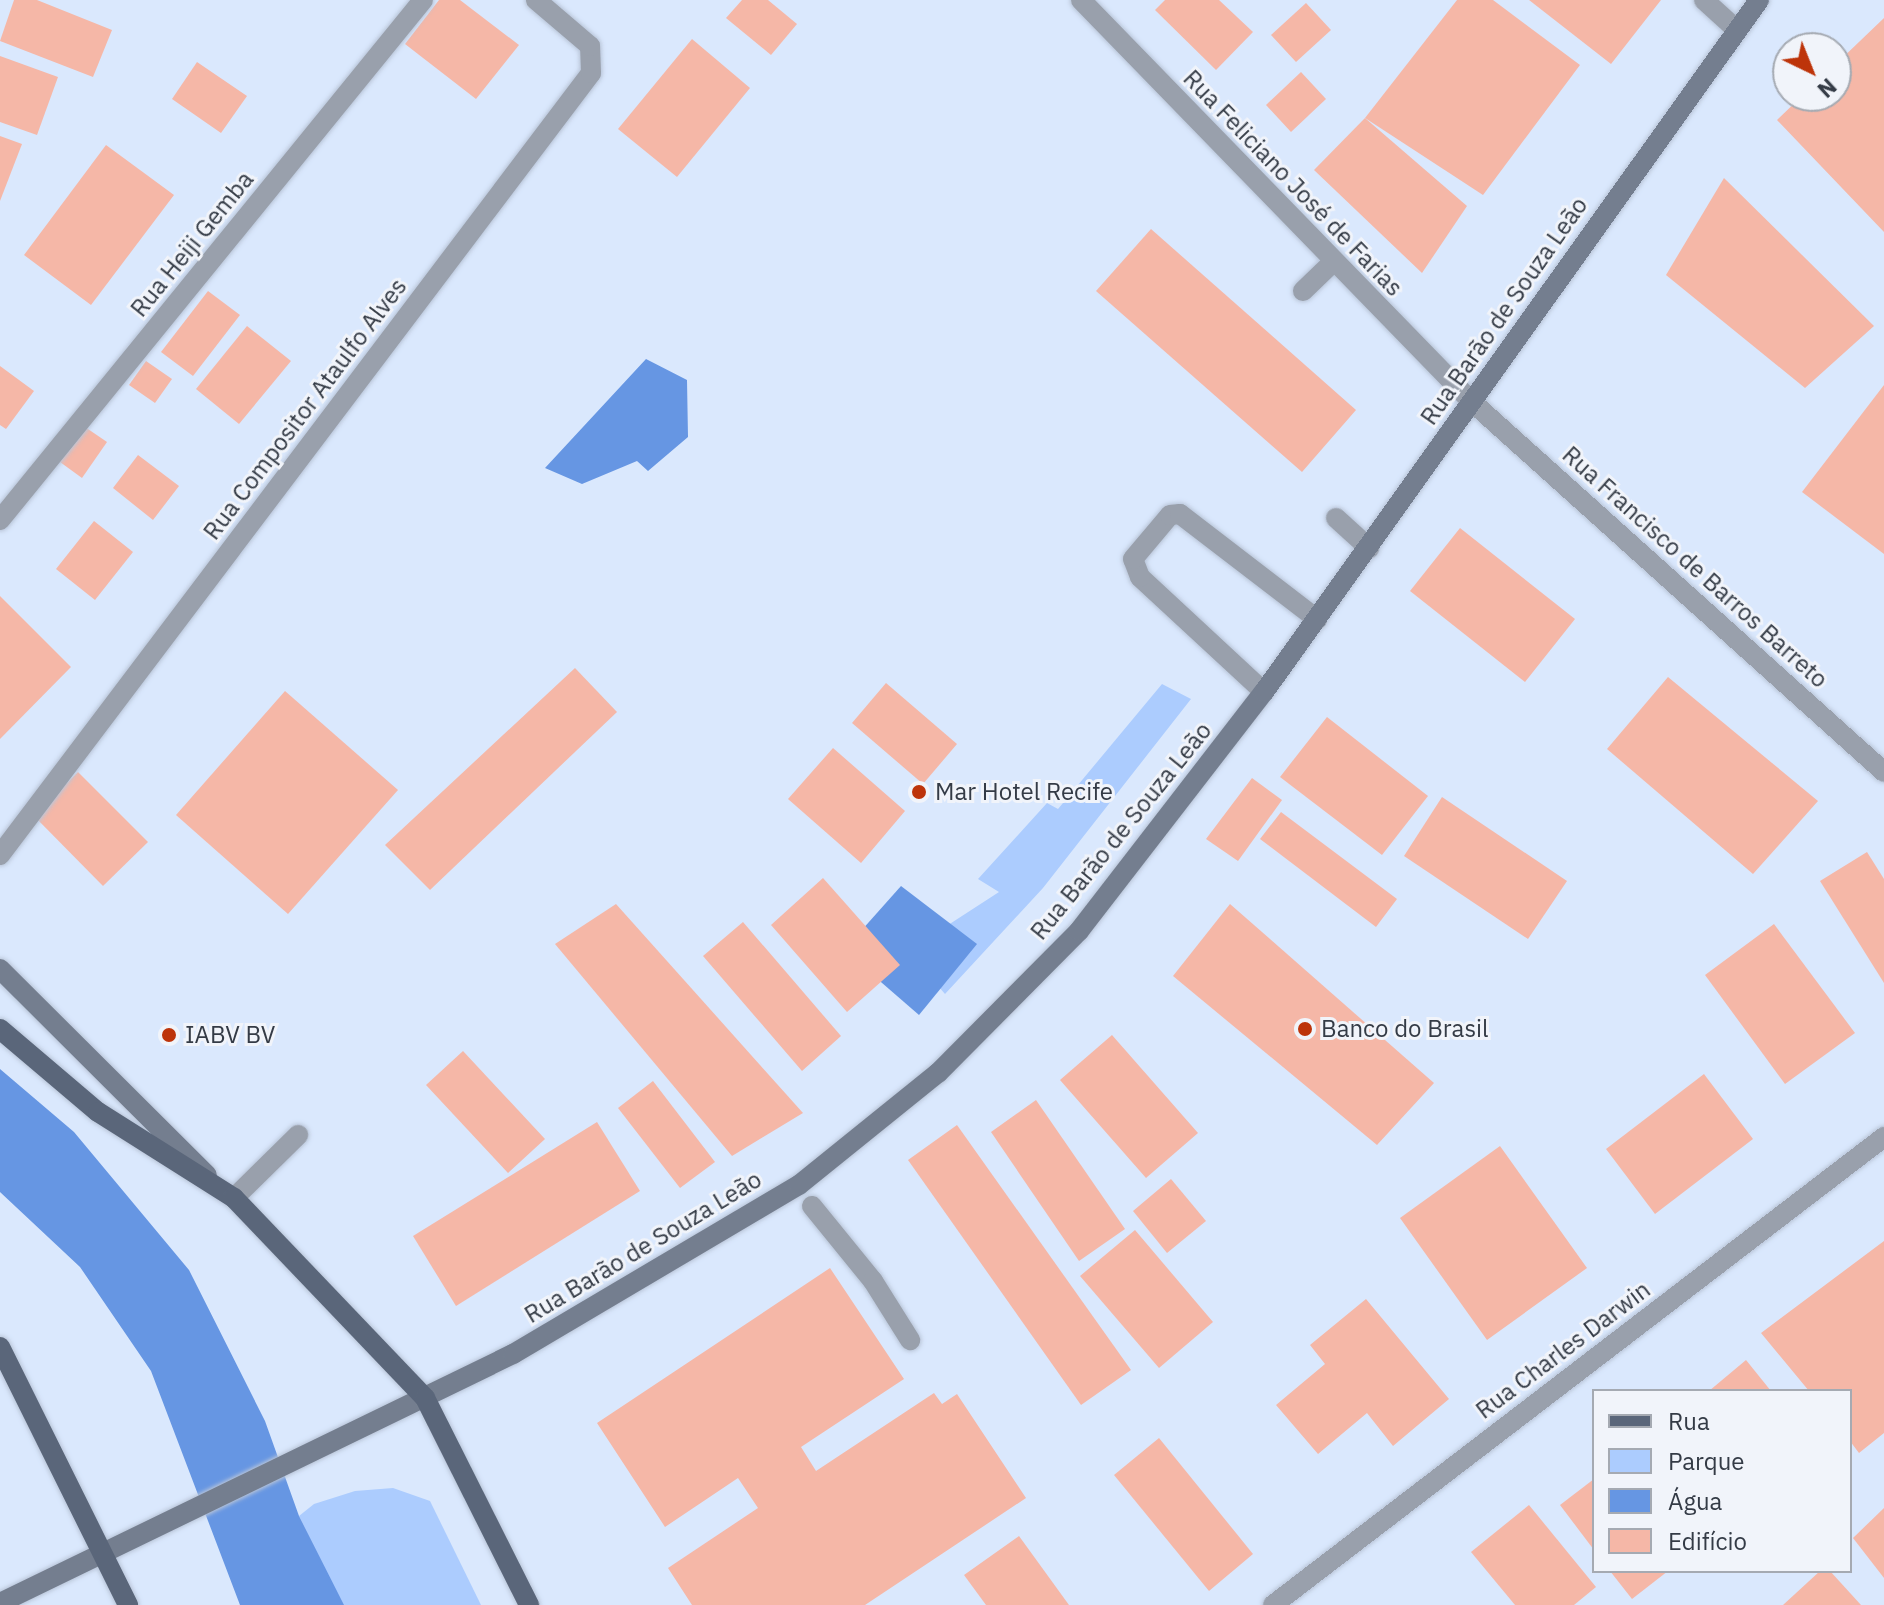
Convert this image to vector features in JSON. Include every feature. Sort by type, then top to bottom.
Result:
[{"type":"main road","name":"Rua Barão de Souza Leão","points":[[0,1603],[513,1354],[799,1185],[938,1073],[1079,931],[1264,692],[1759,0]]},
{"type":"main road","points":[[0,969],[226,1192],[425,1398],[529,1605]]},
{"type":"main road","points":[[0,1029],[98,1112],[226,1192]]},
{"type":"main road","points":[[0,1347],[128,1605]]},
{"type":"street","name":"Rua Heiji Gemba","points":[[0,520],[423,0]]},
{"type":"street","name":"Rua Compositor Ataulfo Alves","points":[[0,855],[591,73],[590,46],[536,0]]},
{"type":"street","name":"Rua Feliciano José de Farias","points":[[1081,0],[1332,263],[1471,401]]},
{"type":"street","points":[[1704,0],[1737,30]]},
{"type":"street","points":[[1303,291],[1332,263]]},
{"type":"street","name":"Rua Francisco de Barros Barreto","points":[[1471,401],[1884,772]]},
{"type":"street","points":[[1264,692],[1140,577],[1133,559],[1170,515],[1180,514],[1317,619]]},
{"type":"street","points":[[1336,518],[1369,548]]},
{"type":"street","points":[[226,1192],[298,1135]]},
{"type":"street","name":"Rua Charles Darwin","points":[[1273,1605],[1884,1137]]},
{"type":"street","points":[[812,1206],[873,1281],[910,1340]]},
{"type":"green space","points":[[1162,684],[1191,699],[1043,888],[945,994],[908,951],[999,892],[978,879],[1047,803],[1058,809]]},
{"type":"green space","points":[[393,1488],[430,1501],[481,1605],[343,1605],[299,1516],[314,1504],[355,1491]]},
{"type":"water","points":[[646,359],[687,380],[688,437],[648,471],[637,461],[582,484],[545,468]]},
{"type":"water","points":[[901,886],[977,944],[919,1015],[844,950]]},
{"type":"water","points":[[0,1069],[74,1132],[189,1270],[265,1421],[299,1516],[344,1605],[240,1605],[151,1371],[80,1267],[0,1192]]},
{"type":"building","points":[[14,0],[37,0],[112,30],[93,77],[0,41]]},
{"type":"building","points":[[439,0],[460,0],[519,45],[476,99],[405,44]]},
{"type":"building","points":[[742,0],[768,0],[797,24],[771,55],[726,18]]},
{"type":"building","points":[[1165,0],[1219,0],[1253,32],[1216,70],[1155,10]]},
{"type":"building","points":[[1457,0],[1493,0],[1580,65],[1483,195],[1365,118]]},
{"type":"building","points":[[1529,0],[1661,0],[1611,64]]},
{"type":"building","points":[[1306,3],[1331,30],[1296,62],[1271,35]]},
{"type":"building","points":[[1884,18],[1884,232],[1777,120],[1785,112],[1852,112],[1852,49]]},
{"type":"building","points":[[692,39],[750,88],[677,177],[618,129]]},
{"type":"building","points":[[0,56],[58,77],[37,135],[0,122]]},
{"type":"building","points":[[197,62],[247,96],[221,133],[172,99]]},
{"type":"building","points":[[1301,72],[1326,99],[1291,132],[1266,105]]},
{"type":"building","points":[[1365,118],[1467,206],[1422,273],[1314,170]]},
{"type":"building","points":[[0,136],[22,144],[0,201]]},
{"type":"building","points":[[106,145],[174,195],[91,305],[24,255]]},
{"type":"building","points":[[1724,178],[1874,326],[1805,388],[1666,275]]},
{"type":"building","points":[[1151,229],[1356,410],[1302,472],[1096,291]]},
{"type":"building","points":[[208,291],[240,315],[193,376],[161,352]]},
{"type":"building","points":[[247,326],[291,361],[239,424],[196,389]]},
{"type":"building","points":[[146,361],[172,379],[155,403],[129,385]]},
{"type":"building","points":[[0,366],[34,391],[6,429],[0,425]]},
{"type":"building","points":[[1884,385],[1884,554],[1802,492]]},
{"type":"building","points":[[85,427],[107,442],[82,478],[60,462]]},
{"type":"building","points":[[138,455],[179,486],[153,520],[113,488]]},
{"type":"building","points":[[94,521],[133,552],[95,600],[56,569]]},
{"type":"building","points":[[1460,528],[1575,619],[1525,682],[1410,591]]},
{"type":"building","points":[[0,596],[71,667],[0,739]]},
{"type":"building","points":[[575,668],[617,712],[430,890],[385,845]]},
{"type":"building","points":[[1668,677],[1818,801],[1753,874],[1607,749]]},
{"type":"building","points":[[886,683],[957,744],[923,784],[852,723]]},
{"type":"building","points":[[285,691],[398,790],[288,914],[176,815]]},
{"type":"building","points":[[1327,717],[1428,796],[1382,855],[1280,777]]},
{"type":"building","points":[[833,748],[905,811],[861,863],[788,799]]},
{"type":"building","points":[[78,772],[148,842],[103,886],[34,816]]},
{"type":"building","points":[[1252,778],[1282,800],[1238,861],[1206,839]]},
{"type":"building","points":[[1442,797],[1567,881],[1528,939],[1404,856]]},
{"type":"building","points":[[1281,812],[1397,899],[1376,927],[1260,839]]},
{"type":"building","points":[[1867,852],[1884,879],[1884,983],[1820,881]]},
{"type":"building","points":[[823,878],[900,965],[847,1012],[771,925]]},
{"type":"building","points":[[616,904],[803,1113],[732,1156],[555,944]]},
{"type":"building","name":"Banco do Brasil","points":[[1230,904],[1434,1083],[1377,1145],[1173,976]]},
{"type":"building","points":[[743,922],[841,1036],[802,1071],[703,956]]},
{"type":"building","points":[[1774,924],[1855,1033],[1785,1084],[1705,975]]},
{"type":"building","points":[[1112,1035],[1198,1133],[1146,1178],[1060,1080]]},
{"type":"building","points":[[463,1051],[545,1139],[508,1173],[426,1085]]},
{"type":"building","points":[[1704,1074],[1753,1139],[1655,1214],[1606,1149]]},
{"type":"building","points":[[653,1081],[715,1162],[680,1188],[618,1108]]},
{"type":"building","points":[[1036,1100],[1125,1229],[1079,1261],[991,1132]]},
{"type":"building","points":[[597,1122],[640,1191],[456,1306],[413,1236]]},
{"type":"building","points":[[957,1125],[1131,1370],[1081,1405],[908,1160]]},
{"type":"building","points":[[1500,1146],[1587,1268],[1487,1340],[1400,1218]]},
{"type":"building","points":[[1171,1179],[1206,1221],[1167,1253],[1133,1211]]},
{"type":"building","points":[[1135,1230],[1213,1322],[1159,1368],[1080,1276]]},
{"type":"building","points":[[1884,1241],[1884,1433],[1859,1453],[1852,1444],[1852,1389],[1807,1389],[1761,1333]]},
{"type":"building","points":[[830,1268],[904,1379],[801,1447],[816,1471],[934,1393],[942,1404],[957,1394],[1026,1498],[865,1605],[692,1605],[668,1568],[758,1508],[738,1478],[665,1527],[597,1423]]},
{"type":"building","points":[[1366,1299],[1449,1399],[1393,1446],[1367,1413],[1318,1454],[1276,1405],[1325,1364],[1310,1345]]},
{"type":"building","points":[[1746,1360],[1769,1389],[1711,1389]]},
{"type":"building","points":[[1159,1438],[1253,1554],[1209,1591],[1114,1475]]},
{"type":"building","points":[[1592,1481],[1592,1547],[1560,1505]]},
{"type":"building","points":[[1529,1505],[1596,1587],[1574,1605],[1515,1605],[1471,1552]]},
{"type":"building","points":[[1884,1508],[1884,1578],[1853,1538]]},
{"type":"building","points":[[1019,1536],[1069,1605],[986,1605],[964,1575]]},
{"type":"building","points":[[1612,1573],[1665,1573],[1632,1599]]},
{"type":"building","points":[[1818,1573],[1832,1573],[1861,1605],[1783,1605]]},
{"type":"place","name":"Mar Hotel Recife","points":[[919,792]]},
{"type":"place","name":"Banco do Brasil","points":[[1305,1029]]},
{"type":"place","name":"IABV BV","points":[[169,1035]]}]
